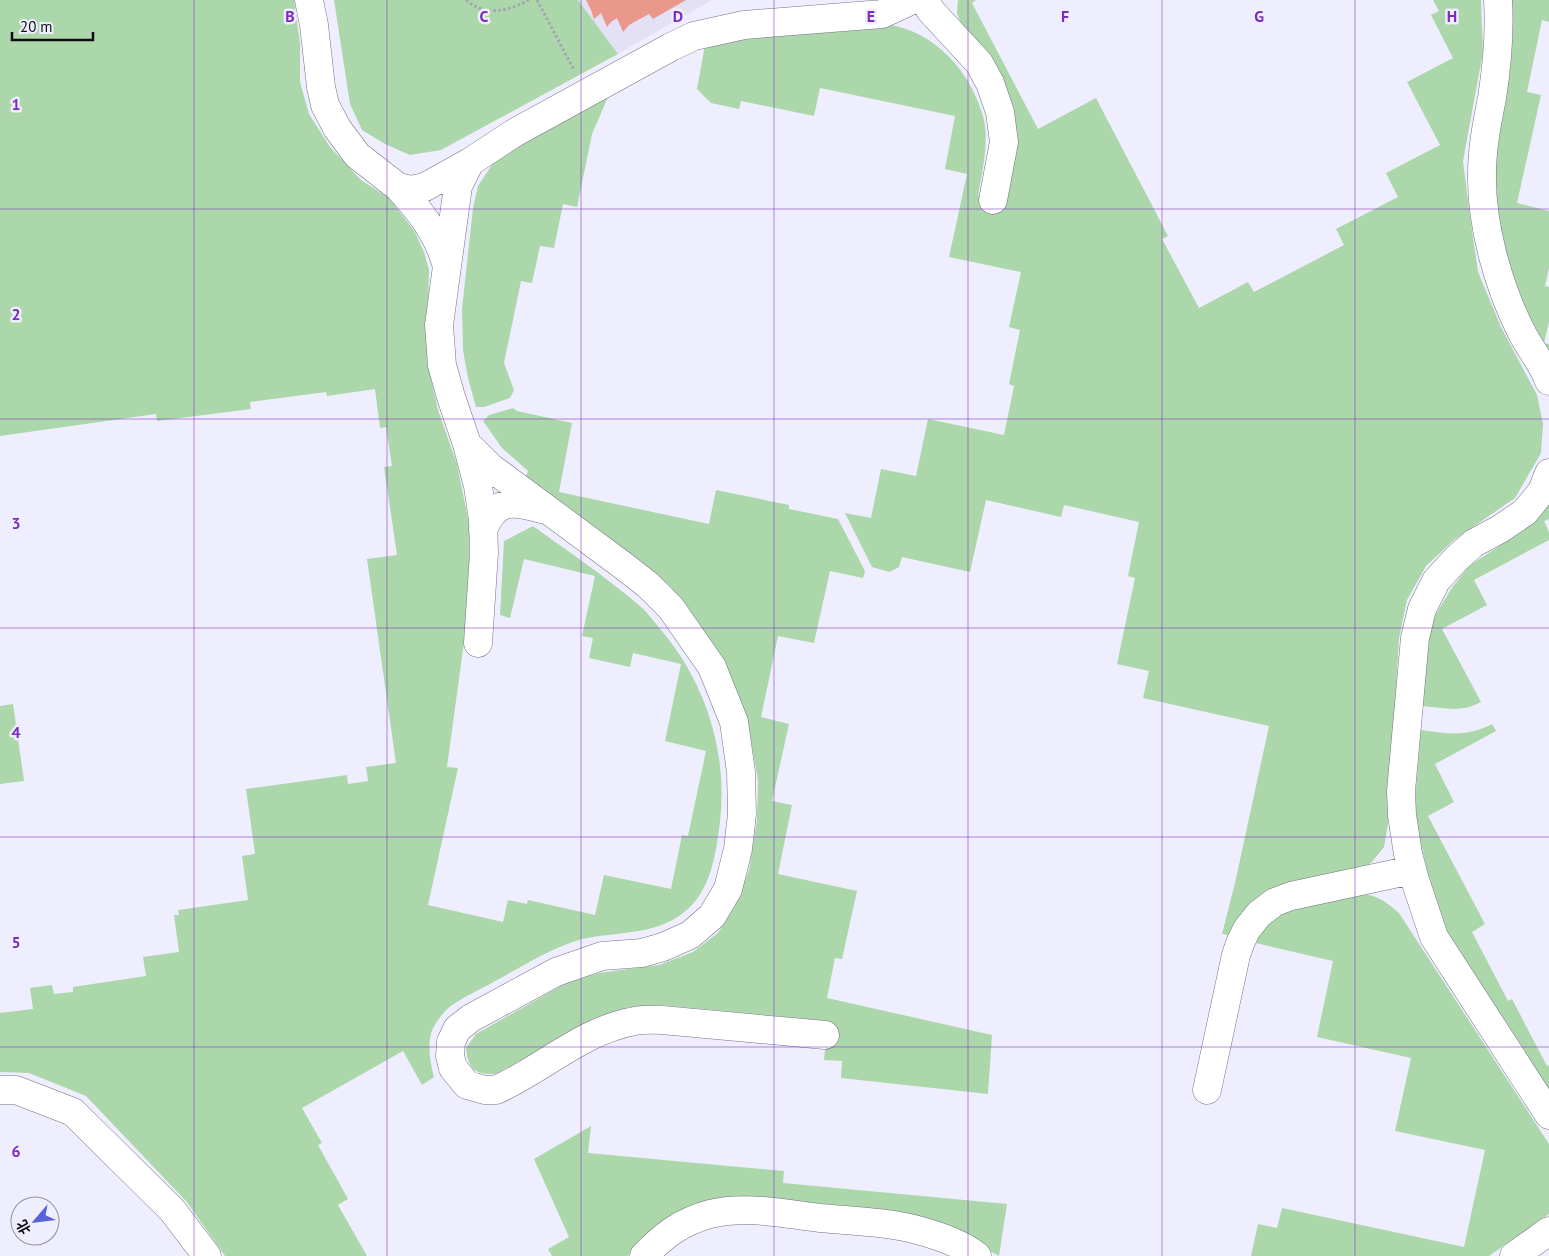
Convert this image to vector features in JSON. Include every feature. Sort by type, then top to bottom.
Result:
[{"type":"street","points":[[309,0],[325,105],[337,128],[357,155],[398,187],[418,208],[442,247],[446,263]]},
{"type":"street","points":[[398,187],[411,190],[425,187],[470,162],[514,133],[694,36],[744,25],[882,14],[912,0]]},
{"type":"street","points":[[926,0],[930,10],[979,63],[990,83],[1000,112],[1004,142],[993,200]]},
{"type":"street","points":[[1498,0],[1497,60],[1484,139],[1482,174],[1485,213],[1493,256],[1507,300],[1523,335],[1545,370],[1549,381]]},
{"type":"street","points":[[470,162],[458,186],[439,325],[442,365],[478,486],[484,554],[478,642]]},
{"type":"street","points":[[467,444],[490,467],[621,564],[672,608],[712,667],[734,722],[741,772],[742,814],[738,850],[728,889],[712,916],[690,935],[656,949],[642,953],[602,956],[556,972],[471,1018],[458,1029],[451,1042],[450,1056],[453,1068],[467,1085],[486,1090],[496,1090],[586,1038],[610,1028],[635,1021],[662,1020],[825,1034]]},
{"type":"street","points":[[1549,474],[1542,491],[1525,512],[1500,529],[1474,543],[1456,559],[1436,581],[1422,609],[1415,638],[1402,790],[1402,815],[1412,870],[1434,937],[1549,1115]]},
{"type":"street","points":[[483,530],[489,516],[499,508],[510,503],[545,509]]},
{"type":"street","points":[[1207,1090],[1236,955],[1247,929],[1259,914],[1275,902],[1291,896],[1412,870]]},
{"type":"street","points":[[0,1090],[16,1090],[73,1112],[172,1210],[207,1256]]},
{"type":"street","points":[[644,1256],[664,1236],[688,1221],[712,1214],[744,1211],[898,1226],[923,1231],[972,1252],[976,1256]]},
{"type":"street","points":[[1514,1256],[1549,1231]]},
{"type":"path","points":[[466,0],[474,7],[495,12],[513,8],[529,0]]},
{"type":"path","points":[[537,0],[587,93]]},
{"type":"shaded area","points":[[578,0],[712,0],[618,54]]},
{"type":"green space","points":[[0,0],[294,0],[300,43],[300,82],[309,114],[330,147],[361,180],[389,198],[415,232],[424,252],[429,270],[427,361],[438,410],[457,464],[469,524],[469,571],[464,642],[447,767],[458,768],[428,905],[503,922],[508,900],[527,904],[528,900],[595,915],[604,875],[671,889],[682,835],[688,836],[706,751],[665,741],[681,664],[633,653],[630,667],[589,658],[593,638],[582,636],[595,576],[524,559],[510,618],[500,615],[504,541],[533,526],[640,606],[677,651],[702,696],[710,720],[717,745],[720,770],[722,796],[720,822],[712,868],[703,889],[689,908],[678,917],[652,928],[571,942],[529,962],[452,1005],[434,1026],[430,1038],[430,1052],[434,1077],[422,1085],[403,1051],[302,1108],[322,1143],[318,1145],[348,1199],[338,1205],[367,1256],[225,1256],[186,1201],[86,1096],[29,1073],[0,1072],[0,1013],[33,1009],[30,988],[52,985],[54,994],[73,992],[73,987],[146,976],[143,957],[179,952],[174,915],[179,915],[178,910],[248,900],[242,856],[255,854],[246,789],[347,775],[348,784],[368,781],[366,767],[396,763],[367,559],[397,555],[384,467],[392,466],[386,427],[380,428],[375,389],[327,396],[326,392],[250,402],[251,409],[157,421],[156,414],[0,436]]},
{"type":"green space","points":[[334,0],[578,0],[618,54],[441,150],[410,155],[385,144],[362,130],[350,104]]},
{"type":"green space","points":[[958,0],[976,0],[972,3],[1038,129],[1096,98],[1168,236],[1162,239],[1199,308],[1248,282],[1254,292],[1344,245],[1336,229],[1398,197],[1386,173],[1440,145],[1407,82],[1453,58],[1431,15],[1439,11],[1433,0],[1481,0],[1483,52],[1463,161],[1469,209],[1478,272],[1501,327],[1537,395],[1543,424],[1541,453],[1515,498],[1454,540],[1426,566],[1407,600],[1399,638],[1388,823],[1384,847],[1371,863],[1229,935],[1222,934],[1269,726],[1143,698],[1149,671],[1117,664],[1135,578],[1128,576],[1139,522],[1064,505],[1061,517],[986,500],[970,572],[902,557],[899,567],[890,572],[872,567],[845,513],[871,518],[881,469],[916,476],[928,419],[1004,435],[1014,386],[1009,384],[1020,330],[1009,327],[1021,272],[949,257],[967,174],[945,169],[955,116],[820,88],[814,116],[741,101],[739,109],[711,103],[697,89],[705,45],[731,39],[871,24],[898,27],[915,33],[945,53],[968,82],[983,116],[986,136],[985,156],[978,196],[1004,201],[1011,171],[957,13]]},
{"type":"green space","points":[[1511,0],[1549,0],[1549,22],[1542,20],[1527,92],[1541,95],[1517,203],[1549,211],[1549,268],[1545,286],[1549,287],[1549,322],[1544,343],[1523,306],[1511,274],[1502,235],[1497,195],[1496,156],[1498,136],[1507,91],[1511,57]]},
{"type":"green space","points":[[611,90],[592,134],[577,207],[563,204],[554,248],[540,246],[532,283],[521,281],[504,363],[514,390],[510,398],[484,407],[476,407],[463,350],[462,309],[473,208],[478,186],[497,157]]},
{"type":"green space","points":[[1544,343],[1549,344],[1549,351]]},
{"type":"green space","points":[[513,408],[517,411],[572,423],[559,492],[709,524],[716,490],[789,505],[789,509],[838,519],[865,571],[863,578],[830,571],[814,643],[778,636],[761,717],[789,724],[772,801],[792,805],[778,874],[857,891],[842,959],[835,958],[827,998],[992,1035],[988,1094],[841,1078],[842,1061],[824,1060],[828,1021],[661,1005],[629,1007],[595,1018],[496,1074],[478,1072],[471,1066],[466,1048],[476,1034],[568,982],[599,973],[659,965],[693,952],[718,933],[735,906],[749,870],[757,820],[758,780],[750,735],[738,696],[692,615],[671,587],[642,562],[526,476],[528,471],[502,448],[483,421],[489,415]]},
{"type":"green space","points":[[1549,504],[1549,519],[1544,521],[1549,532],[1549,540],[1474,580],[1487,605],[1442,629],[1481,702],[1460,709],[1423,706],[1428,636],[1435,616],[1451,589],[1469,566],[1528,527]]},
{"type":"green space","points":[[13,704],[24,781],[0,784],[0,706]]},
{"type":"green space","points":[[1492,724],[1496,731],[1435,764],[1454,802],[1428,816],[1485,924],[1472,932],[1508,1001],[1512,999],[1547,1066],[1549,1065],[1549,1090],[1457,949],[1442,922],[1417,827],[1415,801],[1421,730],[1440,733],[1466,733]]},
{"type":"green space","points":[[1359,893],[1381,900],[1399,913],[1549,1144],[1549,1214],[1489,1256],[1251,1256],[1258,1224],[1277,1228],[1282,1208],[1464,1247],[1485,1150],[1395,1131],[1411,1058],[1317,1037],[1333,961],[1251,942],[1278,913]]},
{"type":"green space","points":[[591,1126],[588,1153],[784,1171],[783,1183],[1007,1204],[999,1256],[944,1225],[907,1214],[862,1207],[770,1198],[738,1197],[707,1201],[683,1209],[656,1226],[628,1256],[552,1256],[548,1249],[569,1237],[534,1159]]},
{"type":"building","points":[[586,0],[686,0],[653,19],[649,14],[629,25],[623,32],[617,18],[607,27],[601,13],[594,19]]}]
